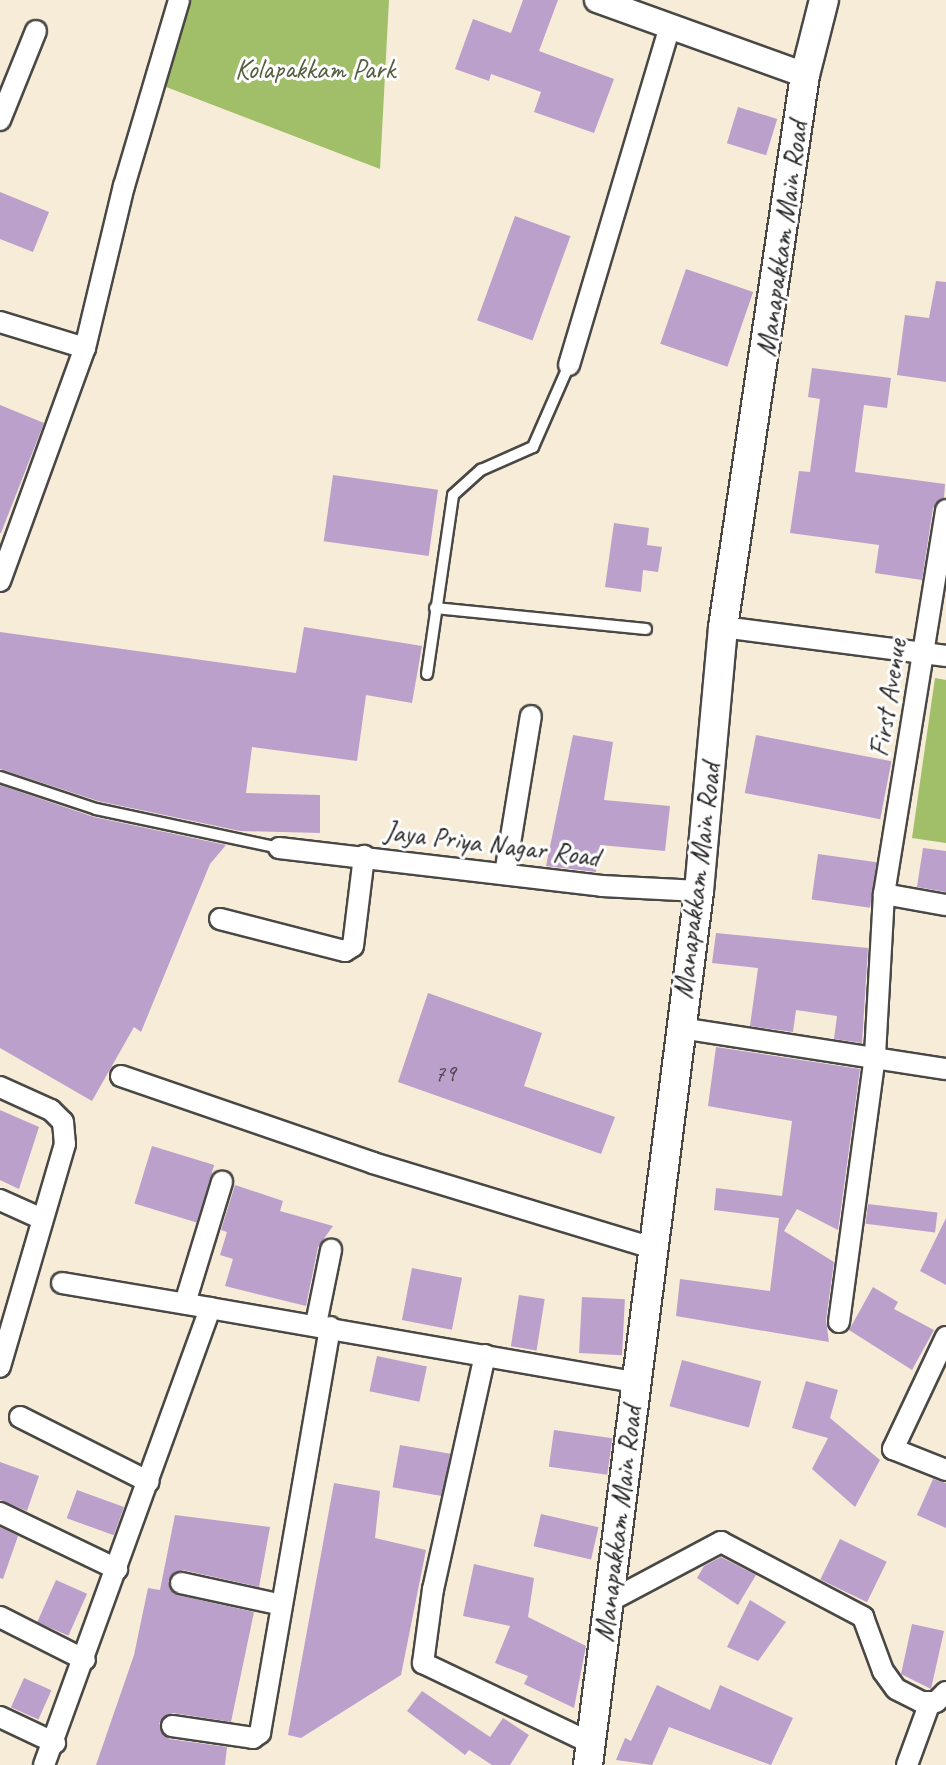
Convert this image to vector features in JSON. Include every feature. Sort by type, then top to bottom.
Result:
[{"type":"main road","name":"Manapakkam Main Road","points":[[590,1754],[699,891],[723,627],[805,75],[824,0]]},
{"type":"street","points":[[0,581],[85,348],[124,186],[179,0]]},
{"type":"street","points":[[597,0],[805,75]]},
{"type":"street","points":[[569,365],[670,27]]},
{"type":"street","points":[[0,120],[36,31]]},
{"type":"street","points":[[0,322],[85,348]]},
{"type":"street","name":"First Avenue","points":[[839,1322],[875,1055],[884,894],[946,510]]},
{"type":"street","points":[[723,627],[946,656]]},
{"type":"street","points":[[505,874],[531,716]]},
{"type":"street","name":"Jaya Priya Nagar Road","points":[[279,848],[505,874],[699,891]]},
{"type":"street","points":[[220,919],[345,951],[353,946],[364,856]]},
{"type":"street","points":[[884,894],[946,905]]},
{"type":"street","points":[[680,1028],[875,1055],[946,1069]]},
{"type":"street","points":[[121,1076],[373,1163],[653,1248]]},
{"type":"street","points":[[0,1087],[51,1110],[63,1122],[65,1144],[42,1219],[9,1300],[0,1367]]},
{"type":"street","points":[[185,1303],[222,1182]]},
{"type":"street","points":[[0,1200],[42,1219]]},
{"type":"street","points":[[172,1726],[257,1737],[282,1605],[323,1326],[331,1250]]},
{"type":"street","points":[[62,1283],[636,1382]]},
{"type":"street","points":[[44,1765],[55,1743],[210,1308]]},
{"type":"street","points":[[945,1342],[893,1449],[946,1470]]},
{"type":"street","points":[[485,1355],[433,1589],[423,1663],[590,1754]]},
{"type":"street","points":[[20,1417],[149,1482]]},
{"type":"street","points":[[0,1513],[117,1569]]},
{"type":"street","points":[[608,1602],[721,1542],[780,1578],[852,1608],[869,1626],[883,1671],[896,1689],[938,1697],[907,1765]]},
{"type":"street","points":[[181,1583],[282,1605]]},
{"type":"street","points":[[0,1617],[85,1660]]},
{"type":"street","points":[[0,1717],[55,1743]]},
{"type":"lane","points":[[427,674],[453,495],[481,470],[533,447],[569,365]]},
{"type":"lane","points":[[435,608],[646,629]]},
{"type":"lane","points":[[0,777],[96,809],[279,848]]},
{"type":"green space","name":"Kolapakkam Park","points":[[190,0],[389,0],[380,169],[161,85]]},
{"type":"green space","points":[[935,678],[946,680],[946,843],[912,838]]},
{"type":"building","points":[[523,0],[558,0],[539,51],[614,79],[594,133],[534,112],[541,92],[491,74],[489,81],[455,69],[473,19],[511,33]]},
{"type":"building","points":[[738,107],[777,119],[766,155],[727,143]]},
{"type":"building","points":[[0,192],[49,212],[33,252],[0,239]]},
{"type":"building","points":[[515,216],[570,236],[532,340],[477,320]]},
{"type":"building","points":[[686,269],[753,292],[727,367],[660,344]]},
{"type":"building","points":[[936,281],[946,282],[946,382],[897,375],[905,315],[929,318]]},
{"type":"building","points":[[812,368],[891,378],[887,408],[864,405],[855,472],[945,484],[944,498],[933,508],[922,580],[875,573],[879,545],[790,533],[799,471],[810,472],[820,399],[808,397]]},
{"type":"building","points":[[0,405],[44,423],[1,533],[0,533]]},
{"type":"building","points":[[333,475],[438,490],[429,556],[324,541]]},
{"type":"building","points":[[614,523],[649,528],[647,545],[662,547],[658,572],[643,570],[641,592],[605,587]]},
{"type":"building","points":[[304,627],[422,646],[412,703],[366,695],[357,761],[252,747],[246,793],[320,795],[320,833],[240,831],[98,801],[0,769],[0,632],[296,673]]},
{"type":"building","points":[[573,735],[613,742],[604,800],[670,806],[665,851],[600,845],[596,872],[546,866]]},
{"type":"building","points":[[756,735],[891,761],[880,819],[745,793]]},
{"type":"building","points":[[0,785],[94,817],[226,845],[210,864],[141,1032],[134,1027],[92,1101],[0,1048]]},
{"type":"building","points":[[923,848],[946,851],[946,892],[917,887]]},
{"type":"building","points":[[818,854],[876,862],[870,908],[812,900]]},
{"type":"building","points":[[716,933],[868,948],[862,1043],[834,1039],[837,1016],[796,1010],[793,1032],[750,1026],[758,968],[712,963]]},
{"type":"building","points":[[428,993],[542,1033],[524,1086],[615,1117],[601,1154],[398,1082]]},
{"type":"building","points":[[716,1047],[860,1069],[838,1230],[797,1209],[784,1231],[834,1262],[826,1320],[829,1342],[676,1316],[680,1279],[770,1291],[779,1218],[714,1210],[716,1188],[782,1196],[792,1121],[708,1106]]},
{"type":"building","points":[[0,1110],[39,1127],[19,1189],[0,1180]]},
{"type":"building","points":[[152,1146],[214,1165],[197,1222],[134,1203]]},
{"type":"building","points":[[235,1185],[283,1201],[280,1211],[333,1226],[318,1247],[306,1306],[225,1286],[233,1259],[220,1255],[227,1232],[221,1230]]},
{"type":"building","points":[[868,1204],[937,1213],[935,1232],[866,1224]]},
{"type":"building","points":[[946,1218],[946,1285],[920,1271]]},
{"type":"building","points":[[412,1268],[462,1278],[452,1330],[402,1320]]},
{"type":"building","points":[[873,1287],[898,1302],[894,1309],[934,1330],[912,1370],[849,1330]]},
{"type":"building","points":[[519,1295],[545,1299],[537,1350],[511,1346]]},
{"type":"building","points":[[582,1297],[625,1299],[622,1355],[579,1353]]},
{"type":"building","points":[[377,1356],[427,1367],[419,1402],[370,1391]]},
{"type":"building","points":[[682,1360],[761,1381],[749,1428],[670,1406]]},
{"type":"building","points":[[806,1381],[838,1390],[830,1418],[880,1460],[855,1507],[812,1469],[828,1438],[792,1428]]},
{"type":"building","points":[[554,1430],[612,1438],[607,1475],[549,1467]]},
{"type":"building","points":[[400,1445],[450,1454],[443,1496],[393,1487]]},
{"type":"building","points":[[0,1462],[39,1476],[27,1511],[0,1500]]},
{"type":"building","points":[[933,1479],[946,1483],[946,1528],[917,1515]]},
{"type":"building","points":[[334,1483],[380,1491],[375,1538],[426,1550],[401,1675],[301,1738],[288,1735]]},
{"type":"building","points":[[77,1490],[124,1507],[114,1535],[67,1518]]},
{"type":"building","points":[[541,1514],[598,1527],[591,1559],[534,1546]]},
{"type":"building","points":[[175,1515],[270,1527],[259,1587],[183,1570],[168,1581],[178,1595],[254,1612],[231,1722],[173,1713],[159,1723],[169,1739],[227,1747],[225,1765],[96,1765],[134,1655],[148,1588],[160,1590]]},
{"type":"building","points":[[0,1527],[18,1536],[3,1579],[0,1578]]},
{"type":"building","points":[[840,1539],[887,1562],[867,1602],[820,1579]]},
{"type":"building","points":[[721,1557],[756,1575],[738,1605],[697,1578],[704,1566]]},
{"type":"building","points":[[474,1564],[534,1578],[528,1617],[586,1646],[574,1708],[524,1684],[528,1676],[495,1663],[510,1626],[463,1616]]},
{"type":"building","points":[[56,1580],[87,1594],[68,1636],[37,1622]]},
{"type":"building","points":[[750,1600],[786,1622],[758,1661],[727,1647]]},
{"type":"building","points":[[912,1624],[944,1631],[931,1689],[901,1674]]},
{"type":"building","points":[[24,1678],[51,1690],[38,1719],[11,1707]]},
{"type":"building","points":[[657,1685],[710,1710],[720,1685],[793,1718],[771,1765],[669,1727],[652,1765],[616,1760],[625,1738],[631,1741]]},
{"type":"building","points":[[422,1691],[490,1737],[503,1718],[529,1735],[510,1765],[492,1765],[469,1750],[465,1755],[407,1711]]}]
